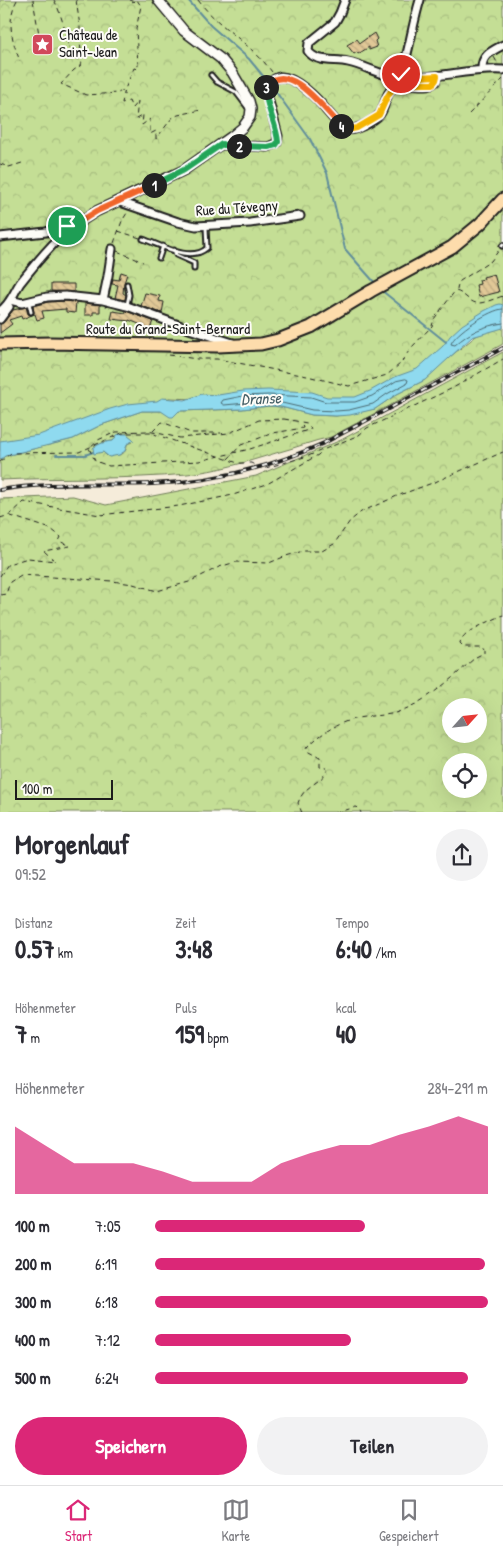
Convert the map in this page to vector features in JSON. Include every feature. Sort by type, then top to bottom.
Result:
[{"type":"main road","name":"Route du Grand-Saint-Bernard","points":[[0,344],[240,346],[269,342],[295,334],[318,323],[371,290],[431,259],[457,243],[480,224],[503,199]]},
{"type":"street","points":[[3,309],[42,256],[70,228],[120,200],[178,174],[222,144],[250,119],[251,108],[244,92],[225,63],[184,31],[158,0]]},
{"type":"street","points":[[345,0],[335,22],[309,43],[309,53],[318,58],[350,62],[378,73],[400,78],[437,76],[501,68]]},
{"type":"street","points":[[400,78],[420,0]]},
{"type":"street","points":[[482,70],[483,59],[503,45]]},
{"type":"street","points":[[222,144],[268,147],[277,143],[278,136],[266,93],[272,81],[283,77],[295,82],[320,103],[344,129],[350,130],[379,115],[390,93],[396,86],[431,84],[436,82],[437,76]]},
{"type":"street","name":"Rue du Tévegny","points":[[120,200],[123,203],[188,225],[206,226],[250,223],[300,216]]},
{"type":"street","points":[[2,239],[46,232],[64,226],[70,228]]},
{"type":"street","points":[[103,300],[112,249]]},
{"type":"street","points":[[10,300],[22,303],[47,297],[65,296],[103,300],[127,306],[240,346]]},
{"type":"street","points":[[0,319],[11,304],[10,300]]},
{"type":"street","points":[[0,301],[3,309]]},
{"type":"lane","points":[[211,74],[217,82],[236,92],[246,107],[251,108]]},
{"type":"lane","points":[[143,239],[190,254],[204,251],[208,246],[206,226]]},
{"type":"lane","points":[[159,258],[163,246]]},
{"type":"lane","points":[[174,250],[176,255],[194,263],[194,269]]},
{"type":"lane","points":[[126,284],[129,295],[127,306]]},
{"type":"lane","points":[[28,302],[32,312]]},
{"type":"path","points":[[17,0],[14,5],[10,27],[20,61]]},
{"type":"path","points":[[34,0],[40,40]]},
{"type":"path","points":[[54,0],[58,8],[71,56],[82,62]]},
{"type":"path","points":[[76,0],[82,62],[62,85],[86,95],[118,93],[125,89]]},
{"type":"path","points":[[130,0],[133,2],[136,0],[140,4],[141,9],[136,29],[138,66],[137,69],[134,68],[125,89],[122,103],[130,102],[132,108],[138,101],[136,119],[143,115],[142,125],[150,119],[150,134],[156,131],[156,140],[172,118],[201,110]]},
{"type":"path","points":[[198,0],[210,13],[254,51],[268,67],[272,81]]},
{"type":"path","points":[[491,52],[501,68]]},
{"type":"path","points":[[469,114],[503,79]]},
{"type":"path","points":[[0,164],[9,167],[22,163]]},
{"type":"path","points":[[136,207],[128,212],[122,220],[112,249],[144,262]]},
{"type":"path","points":[[118,231],[143,239]]},
{"type":"path","points":[[164,354],[197,359],[217,359],[349,386],[387,375],[400,364],[411,348],[432,326],[434,319],[454,292],[457,291],[460,281],[491,261],[503,245]]},
{"type":"path","points":[[457,291],[478,303],[503,296]]},
{"type":"path","points":[[152,433],[238,463],[251,463],[262,469],[308,456],[359,435],[367,428],[453,388],[503,359]]},
{"type":"path","points":[[0,462],[11,453],[79,452],[122,433],[152,433],[180,438],[229,433],[259,420],[284,418],[307,423],[311,430],[233,454],[199,461],[109,466],[95,462],[89,448]]},
{"type":"path","points":[[152,433],[162,422],[191,433],[229,433]]},
{"type":"path","points":[[227,459],[240,445],[273,434],[303,428],[300,422]]},
{"type":"path","points":[[0,518],[10,515],[24,502],[100,515],[188,504],[233,495],[268,484],[318,455],[322,450]]},
{"type":"path","points":[[0,595],[6,594],[10,582],[21,575],[112,580],[157,591],[189,582],[219,567],[236,562],[269,564],[303,550],[322,551],[334,544],[350,521],[361,512],[503,452]]},
{"type":"path","points":[[0,576],[8,564],[28,558],[56,561],[44,551],[70,546],[59,541],[61,537],[51,529],[10,515]]},
{"type":"path","points":[[302,812],[298,803],[304,790],[327,773],[326,768],[320,767],[318,756],[307,752],[307,747],[340,724],[364,716],[395,713],[431,695],[476,657],[484,653],[482,647],[463,647],[460,644],[461,640],[467,634],[503,615]]},
{"type":"path","points":[[336,812],[356,807],[360,812]]},
{"type":"shaded area","points":[[503,344],[503,352],[341,440],[256,476],[106,505],[73,496],[0,499],[0,480],[188,474],[232,466],[331,437]]},
{"type":"green space","points":[[0,0],[503,0],[503,317],[377,398],[316,404],[170,398],[48,440],[0,451]]},
{"type":"green space","points":[[503,325],[503,344],[331,437],[243,463],[198,473],[140,477],[0,480],[0,460],[5,456],[73,439],[101,425],[142,411],[161,411],[174,416],[179,411],[270,406],[312,415],[336,416],[375,409],[397,394],[425,380],[476,336]],"holes":[[[120,434],[127,434],[132,442],[127,444],[125,451],[121,454],[107,456],[93,448],[104,442],[113,441]]]},
{"type":"green space","points":[[503,352],[503,812],[0,812],[0,499],[73,496],[106,505],[256,476],[341,440]]},
{"type":"water","name":"Dranse","points":[[500,304],[503,305],[503,328],[472,337],[425,380],[397,394],[375,409],[336,416],[312,415],[270,406],[179,411],[173,417],[161,411],[142,411],[101,425],[73,439],[5,456],[0,460],[0,441],[39,435],[128,404],[157,401],[162,398],[185,400],[202,394],[218,395],[268,390],[312,392],[327,397],[355,397],[395,377],[417,369],[443,346],[450,336],[462,325],[484,311]]},
{"type":"water","points":[[120,434],[127,434],[134,440],[127,444],[125,451],[119,455],[109,457],[103,452],[94,454],[93,448],[113,441]]},
{"type":"building","points":[[374,33],[377,39],[375,41],[377,47],[369,50],[369,47],[358,54],[357,52],[354,54],[347,45],[357,39],[360,43]]},
{"type":"building","points":[[121,272],[127,274],[123,293],[126,295],[125,300],[115,298],[118,285],[112,284],[113,279],[119,280]]},
{"type":"building","points":[[494,274],[499,292],[479,297],[476,285],[480,284],[479,280]]},
{"type":"building","points":[[51,284],[74,284],[74,292],[51,291]]},
{"type":"building","points":[[145,293],[160,296],[159,301],[164,302],[162,313],[141,306]]},
{"type":"building","points":[[48,302],[76,302],[75,313],[66,312],[66,309],[42,311],[44,318],[37,320],[35,314],[32,315],[34,313],[33,306]]},
{"type":"building","points":[[85,303],[100,305],[100,312],[93,312],[93,315],[85,315]]},
{"type":"building","points":[[26,307],[28,314],[32,315],[22,319],[21,316],[9,320],[12,324],[0,333],[0,324],[4,322],[13,310]]},
{"type":"building","points":[[113,311],[126,313],[126,311],[153,321],[148,334],[142,331],[144,326],[129,320],[111,319]]},
{"type":"waterway","points":[[188,0],[211,26],[249,59],[268,82]]},
{"type":"waterway","points":[[271,85],[310,139],[327,173],[345,249],[375,283]]},
{"type":"waterway","points":[[381,290],[446,342]]},
{"type":"waterway","points":[[56,455],[85,455],[93,452]]},
{"type":"railway","points":[[0,490],[57,485],[175,483],[240,472],[282,460],[324,443],[503,348]]},
{"type":"place","name":"Château de Saint-Jean","points":[[43,44]]},
{"type":"route","points":[[67,226],[70,228],[97,211],[171,177],[222,144],[268,147],[276,145],[278,136],[266,96],[267,85],[275,79],[283,77],[295,82],[320,103],[344,129],[350,130],[379,115],[387,97],[396,86],[433,84],[437,79],[437,76],[400,78],[401,74]]}]
